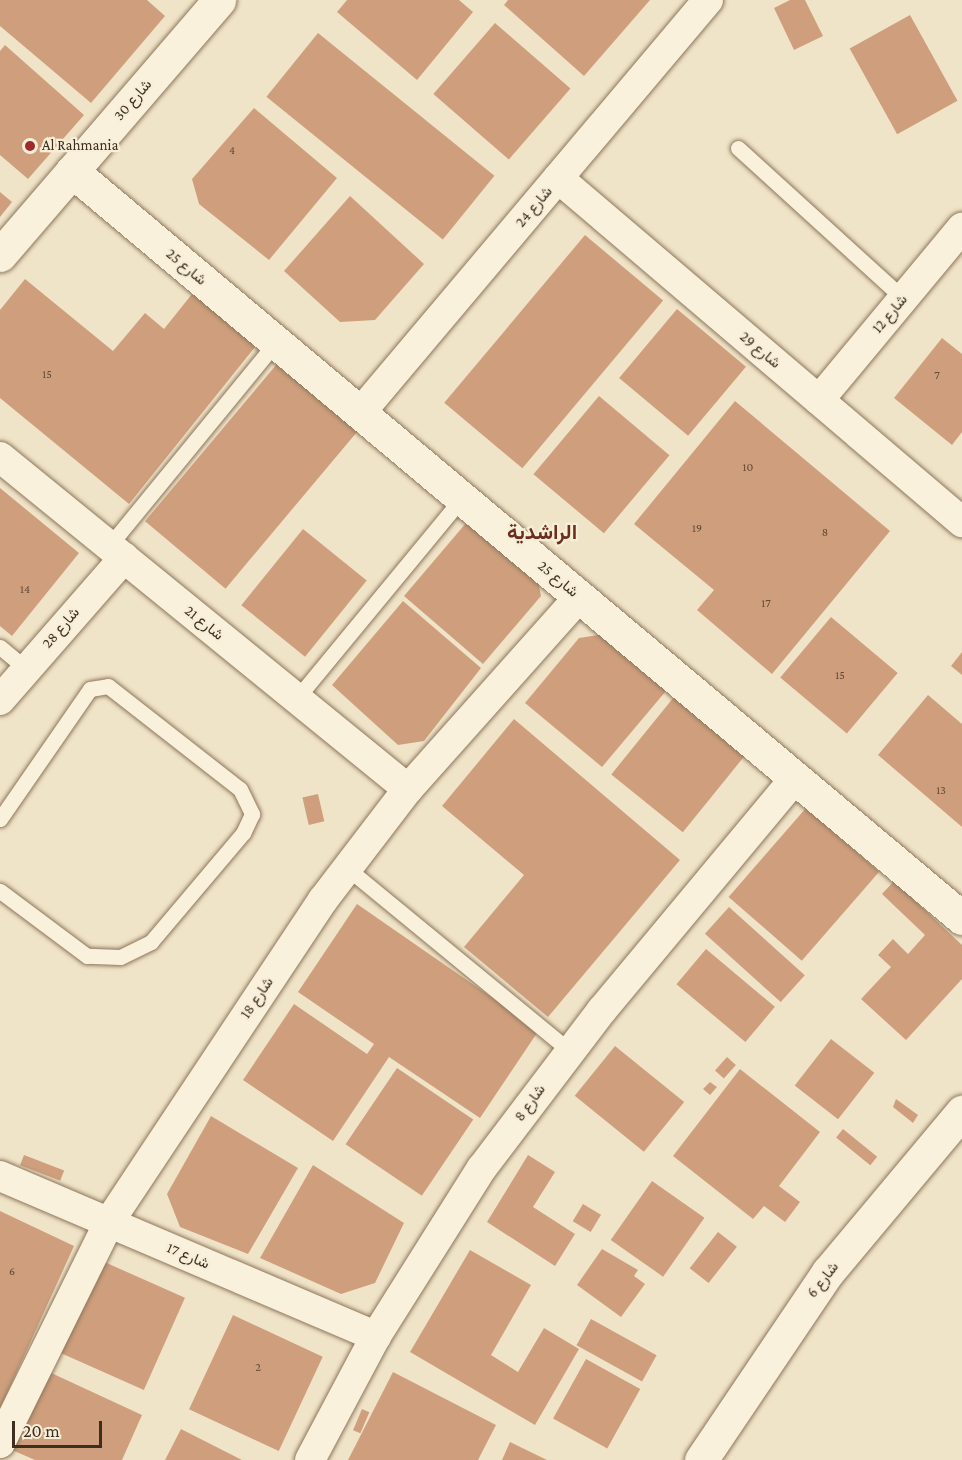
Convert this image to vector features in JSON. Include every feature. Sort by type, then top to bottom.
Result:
[{"type":"street","name":"شارع 30","points":[[0,255],[219,0]]},
{"type":"street","name":"شارع 24","points":[[360,413],[558,178],[691,6]]},
{"type":"street","name":"شارع 25","points":[[72,171],[962,918]]},
{"type":"street","name":"شارع 29","points":[[558,178],[962,522]]},
{"type":"street","name":"شارع 12","points":[[819,400],[962,228]]},
{"type":"street","name":"شارع 21","points":[[0,457],[408,789]]},
{"type":"street","name":"شارع 28","points":[[0,700],[116,552]]},
{"type":"street","name":"شارع 18","points":[[0,1443],[109,1222],[347,868],[408,789],[579,597]]},
{"type":"street","name":"شارع 8","points":[[310,1460],[376,1336],[482,1168],[570,1051],[795,778]]},
{"type":"street","name":"شارع 6","points":[[701,1460],[828,1272],[962,1112]]},
{"type":"street","name":"شارع 17","points":[[0,1176],[376,1336]]},
{"type":"lane","points":[[738,148],[903,298]]},
{"type":"lane","points":[[116,552],[276,342]]},
{"type":"lane","points":[[297,698],[462,498]]},
{"type":"lane","points":[[0,647],[26,669]]},
{"type":"lane","points":[[0,819],[90,689],[108,686],[240,789],[252,814],[243,833],[151,942],[120,957],[87,956],[0,891]]},
{"type":"lane","points":[[347,868],[570,1051]]},
{"type":"building","points":[[0,0],[147,0],[165,16],[91,103],[0,26]]},
{"type":"building","points":[[347,0],[459,0],[473,12],[417,80],[337,12]]},
{"type":"building","points":[[508,0],[650,0],[584,76],[504,5]]},
{"type":"building","points":[[790,0],[805,0],[823,36],[794,50],[774,8]]},
{"type":"building","points":[[910,15],[958,101],[897,134],[850,48]]},
{"type":"building","points":[[495,23],[570,89],[509,160],[433,94]]},
{"type":"building","points":[[318,33],[494,176],[443,240],[266,97]]},
{"type":"building","points":[[5,45],[84,115],[28,179],[0,155],[0,51]]},
{"type":"building","points":[[254,108],[337,178],[269,260],[199,204],[192,179]]},
{"type":"building","points":[[0,192],[12,202],[0,217]]},
{"type":"building","points":[[350,196],[424,264],[375,320],[340,322],[284,271]]},
{"type":"building","points":[[585,235],[663,301],[522,468],[444,403]]},
{"type":"building","points":[[25,279],[113,351],[145,313],[164,329],[200,284],[263,337],[129,504],[0,398],[0,310]]},
{"type":"building","points":[[677,309],[746,367],[688,436],[619,378]]},
{"type":"building","points":[[942,338],[962,354],[962,432],[952,445],[894,398]]},
{"type":"building","points":[[282,358],[362,425],[226,589],[145,521]]},
{"type":"building","points":[[599,396],[669,455],[604,533],[533,474]]},
{"type":"building","points":[[735,401],[890,531],[772,674],[697,610],[714,590],[634,524]]},
{"type":"building","points":[[0,488],[79,553],[12,636],[0,626]]},
{"type":"building","points":[[472,516],[536,572],[541,596],[483,664],[404,596]]},
{"type":"building","points":[[303,529],[367,581],[305,657],[241,605]]},
{"type":"building","points":[[403,601],[481,668],[424,741],[398,745],[332,685]]},
{"type":"building","points":[[831,617],[898,673],[847,733],[780,678]]},
{"type":"building","points":[[611,633],[671,685],[602,767],[525,703],[579,638]]},
{"type":"building","points":[[962,652],[962,675],[951,666]]},
{"type":"building","points":[[678,692],[749,750],[683,832],[611,774]]},
{"type":"building","points":[[928,695],[962,724],[962,827],[878,755]]},
{"type":"building","points":[[514,719],[680,860],[548,1017],[464,947],[524,875],[442,806]]},
{"type":"building","points":[[318,794],[324,821],[309,825],[302,798]]},
{"type":"building","points":[[806,808],[879,872],[802,961],[729,897]]},
{"type":"building","points":[[894,881],[962,945],[962,979],[906,1040],[861,999],[891,967],[878,955],[893,939],[908,954],[925,935],[882,894]]},
{"type":"building","points":[[357,904],[539,1030],[480,1118],[389,1057],[333,1141],[243,1080],[294,1004],[367,1054],[374,1044],[298,992]]},
{"type":"building","points":[[729,907],[805,975],[781,1002],[705,934]]},
{"type":"building","points":[[706,949],[775,1007],[745,1042],[676,984]]},
{"type":"building","points":[[831,1039],[874,1073],[838,1119],[795,1085]]},
{"type":"building","points":[[615,1046],[684,1102],[644,1152],[575,1096]]},
{"type":"building","points":[[727,1057],[736,1065],[724,1078],[715,1070]]},
{"type":"building","points":[[397,1068],[473,1119],[422,1196],[346,1144]]},
{"type":"building","points":[[740,1069],[820,1132],[779,1186],[800,1202],[785,1222],[764,1206],[753,1219],[673,1156]]},
{"type":"building","points":[[710,1082],[717,1087],[710,1095],[703,1089]]},
{"type":"building","points":[[896,1099],[918,1115],[913,1123],[893,1107]]},
{"type":"building","points":[[211,1116],[298,1168],[248,1254],[180,1227],[167,1194]]},
{"type":"building","points":[[843,1129],[877,1157],[870,1165],[836,1138]]},
{"type":"building","points":[[24,1155],[64,1170],[60,1181],[20,1165]]},
{"type":"building","points":[[528,1155],[555,1172],[533,1207],[575,1234],[555,1266],[487,1222]]},
{"type":"building","points":[[313,1165],[404,1223],[375,1283],[341,1294],[260,1258]]},
{"type":"building","points":[[652,1181],[704,1218],[663,1277],[611,1240]]},
{"type":"building","points":[[583,1204],[601,1215],[591,1232],[573,1221]]},
{"type":"building","points":[[0,1211],[74,1246],[0,1409]]},
{"type":"building","points":[[718,1232],[737,1247],[709,1283],[690,1268]]},
{"type":"building","points":[[602,1249],[638,1270],[634,1276],[645,1284],[621,1317],[577,1285]]},
{"type":"building","points":[[470,1250],[531,1285],[491,1355],[518,1372],[544,1328],[579,1349],[535,1425],[410,1352]]},
{"type":"building","points":[[100,1260],[185,1298],[144,1390],[59,1352]]},
{"type":"building","points":[[233,1315],[323,1357],[279,1451],[189,1409]]},
{"type":"building","points":[[591,1319],[657,1355],[642,1382],[576,1345]]},
{"type":"building","points":[[586,1359],[640,1389],[607,1449],[553,1418]]},
{"type":"building","points":[[47,1371],[142,1415],[122,1460],[35,1460],[12,1450]]},
{"type":"building","points":[[393,1372],[496,1425],[478,1460],[348,1460]]},
{"type":"building","points":[[362,1409],[369,1412],[360,1433],[353,1430]]},
{"type":"building","points":[[181,1429],[242,1460],[165,1460]]},
{"type":"building","points":[[510,1442],[547,1460],[502,1460]]},
{"type":"place","name":"Al Rahmania","points":[[30,146]]},
{"type":"district","name":"الراشدية","points":[[542,532]]}]
